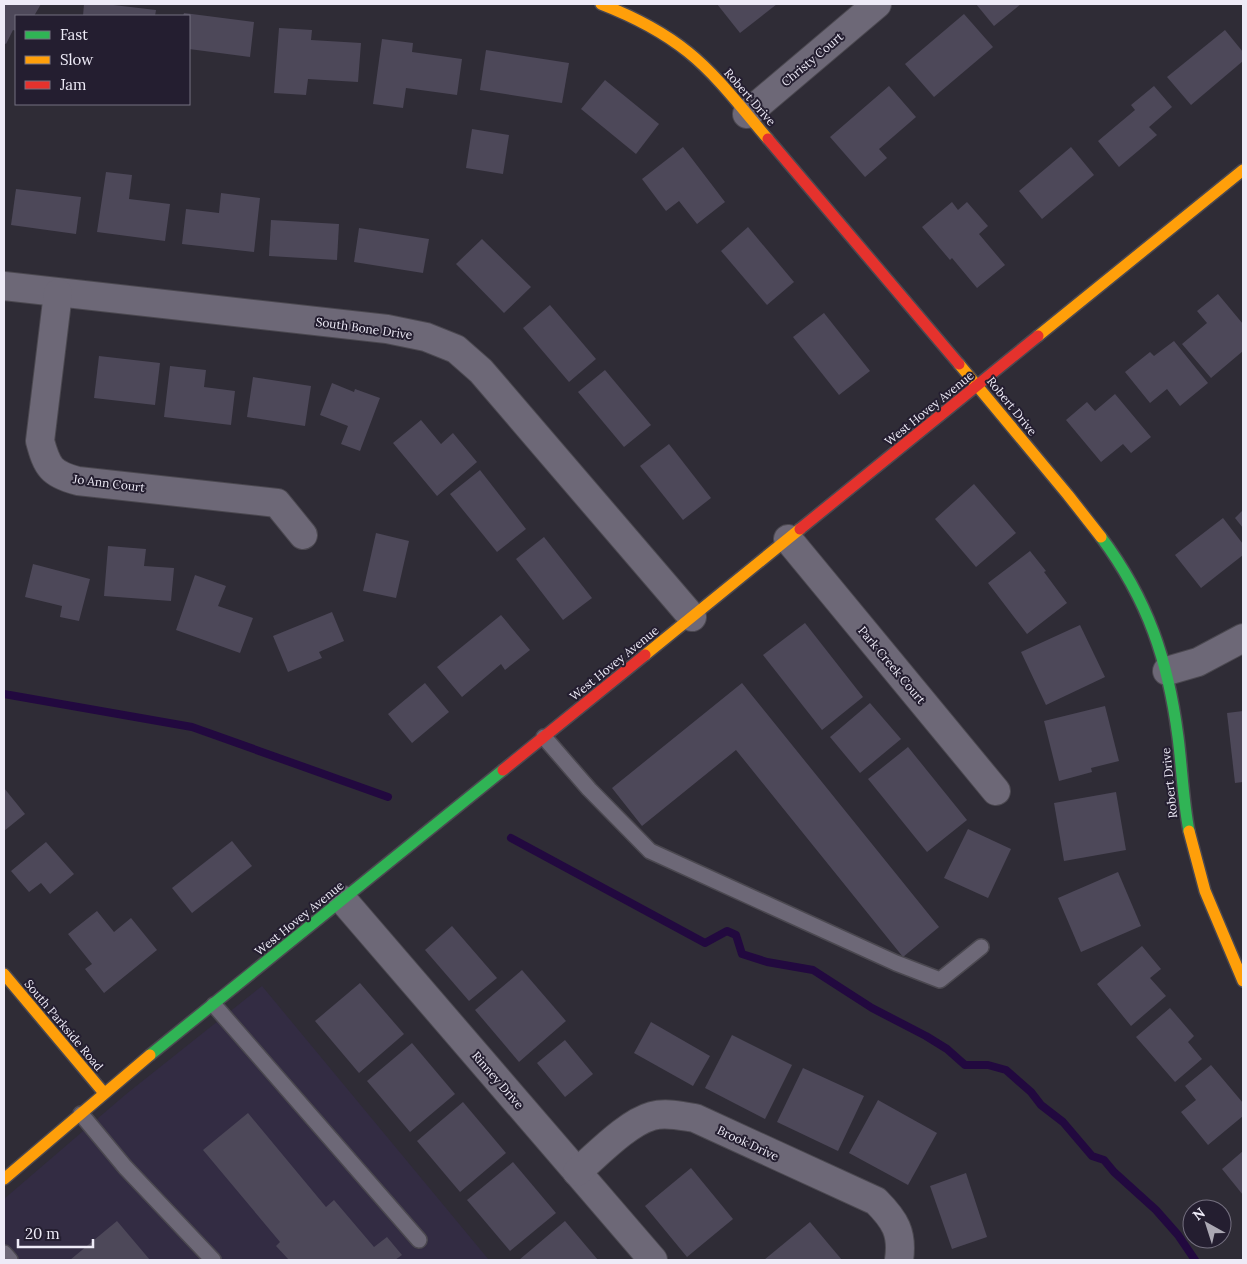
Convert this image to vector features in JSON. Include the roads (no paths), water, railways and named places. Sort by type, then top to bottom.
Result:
[{"type":"street","name":"Robert Drive","points":[[601,4],[630,15],[660,32],[687,51],[715,78],[977,386],[1115,556],[1134,588],[1153,627],[1167,671],[1178,739],[1189,833],[1203,879],[1228,948],[1243,981]]},
{"type":"street","name":"Christy Court","points":[[747,114],[877,4]]},
{"type":"street","name":"West Hovey Avenue","points":[[4,1179],[104,1093],[1243,170]]},
{"type":"street","name":"South Bone Drive","points":[[4,286],[387,329],[426,337],[456,349],[481,371],[692,617]]},
{"type":"street","name":"Jo Ann Court","points":[[58,293],[40,441],[46,462],[54,472],[78,481],[276,503],[303,536]]},
{"type":"street","name":"Park Creek Court","points":[[788,539],[996,791]]},
{"type":"street","points":[[1167,671],[1198,662],[1243,638]]},
{"type":"street","name":"Rinney Drive","points":[[343,900],[653,1260]]},
{"type":"street","name":"South Parkside Road","points":[[4,974],[104,1093]]},
{"type":"street","name":"Brook Drive","points":[[577,1172],[633,1124],[653,1116],[674,1114],[695,1118],[876,1201],[891,1216],[899,1234],[900,1254]]},
{"type":"lane","points":[[544,738],[589,789],[650,851],[896,963],[940,980],[981,947]]},
{"type":"lane","points":[[214,1005],[419,1240]]},
{"type":"lane","points":[[81,1114],[125,1167],[213,1260]]},
{"type":"lane","points":[[4,1253],[10,1260]]},
{"type":"waterway","points":[[4,694],[192,727],[388,797]]},
{"type":"waterway","points":[[511,838],[705,943],[727,931],[736,935],[742,954],[767,962],[813,970],[872,1008],[947,1049],[965,1065],[988,1065],[1006,1070],[1031,1092],[1041,1105],[1063,1122],[1092,1156],[1104,1160],[1114,1172],[1156,1210],[1178,1235],[1195,1260]]}]
